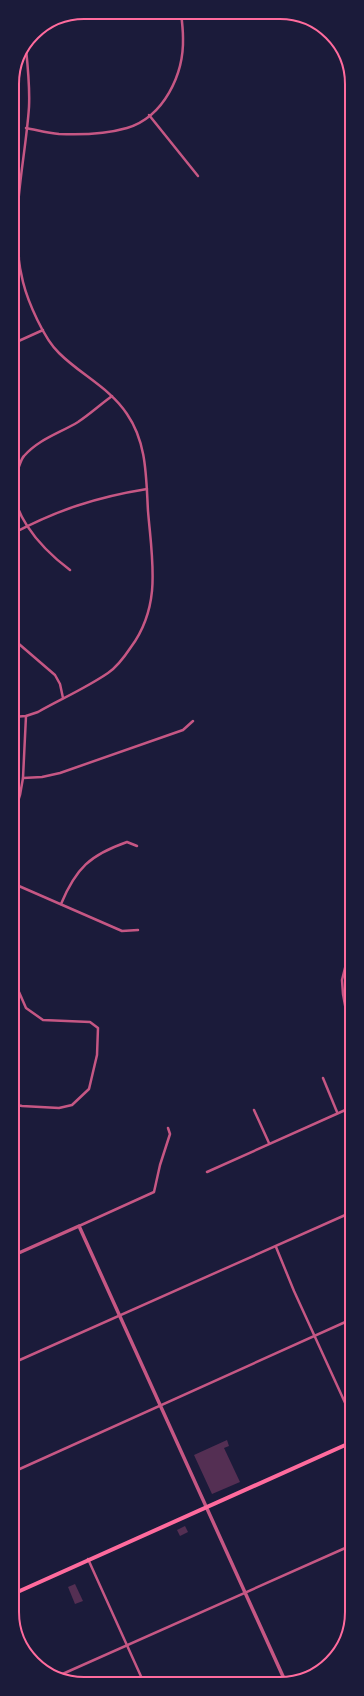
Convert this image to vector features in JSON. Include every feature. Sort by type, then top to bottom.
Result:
[{"type":"main road","points":[[19,1591],[345,1445]]},
{"type":"street","points":[[26,128],[59,134],[97,134],[127,128],[149,115],[167,97],[178,74],[183,38],[181,19]]},
{"type":"street","points":[[19,187],[26,128],[29,81],[27,54]]},
{"type":"street","points":[[149,115],[198,176]]},
{"type":"street","points":[[19,258],[23,281],[30,302],[43,330],[58,352],[101,385],[112,396],[127,414],[137,432],[146,469],[153,581],[151,604],[139,636],[126,655],[109,672],[38,712],[19,716]]},
{"type":"street","points":[[19,341],[43,330]]},
{"type":"street","points":[[19,466],[23,457],[38,443],[78,422],[112,396]]},
{"type":"street","points":[[19,530],[69,508],[117,494],[147,489]]},
{"type":"street","points":[[19,512],[35,537],[56,560],[70,570]]},
{"type":"street","points":[[19,644],[55,675],[60,684],[63,698]]},
{"type":"street","points":[[19,797],[23,778],[26,716]]},
{"type":"street","points":[[23,778],[42,777],[60,773],[183,730],[193,721]]},
{"type":"street","points":[[61,904],[69,884],[84,866],[103,851],[127,842],[137,846]]},
{"type":"street","points":[[19,886],[122,931],[138,930]]},
{"type":"street","points":[[345,968],[342,980],[345,1005]]},
{"type":"street","points":[[19,992],[26,1008],[43,1020],[90,1022],[98,1028],[97,1055],[89,1089],[72,1105],[59,1108],[19,1105]]},
{"type":"street","points":[[323,1078],[337,1112]]},
{"type":"street","points":[[207,1172],[345,1109]]},
{"type":"street","points":[[254,1110],[269,1143]]},
{"type":"street","points":[[19,1253],[154,1192],[160,1165],[170,1134],[168,1128]]},
{"type":"street","points":[[19,1360],[345,1215]]},
{"type":"street","points":[[79,1226],[98,1270],[120,1314],[282,1677]]},
{"type":"street","points":[[276,1247],[314,1336],[345,1403]]},
{"type":"street","points":[[19,1469],[345,1322]]},
{"type":"street","points":[[63,1674],[345,1548]]},
{"type":"street","points":[[88,1559],[141,1677]]},
{"type":"building","points":[[227,1440],[229,1446],[224,1448],[240,1482],[212,1494],[194,1455]]},
{"type":"building","points":[[185,1526],[188,1532],[180,1536],[177,1530]]},
{"type":"building","points":[[75,1584],[83,1601],[75,1604],[68,1587]]}]
